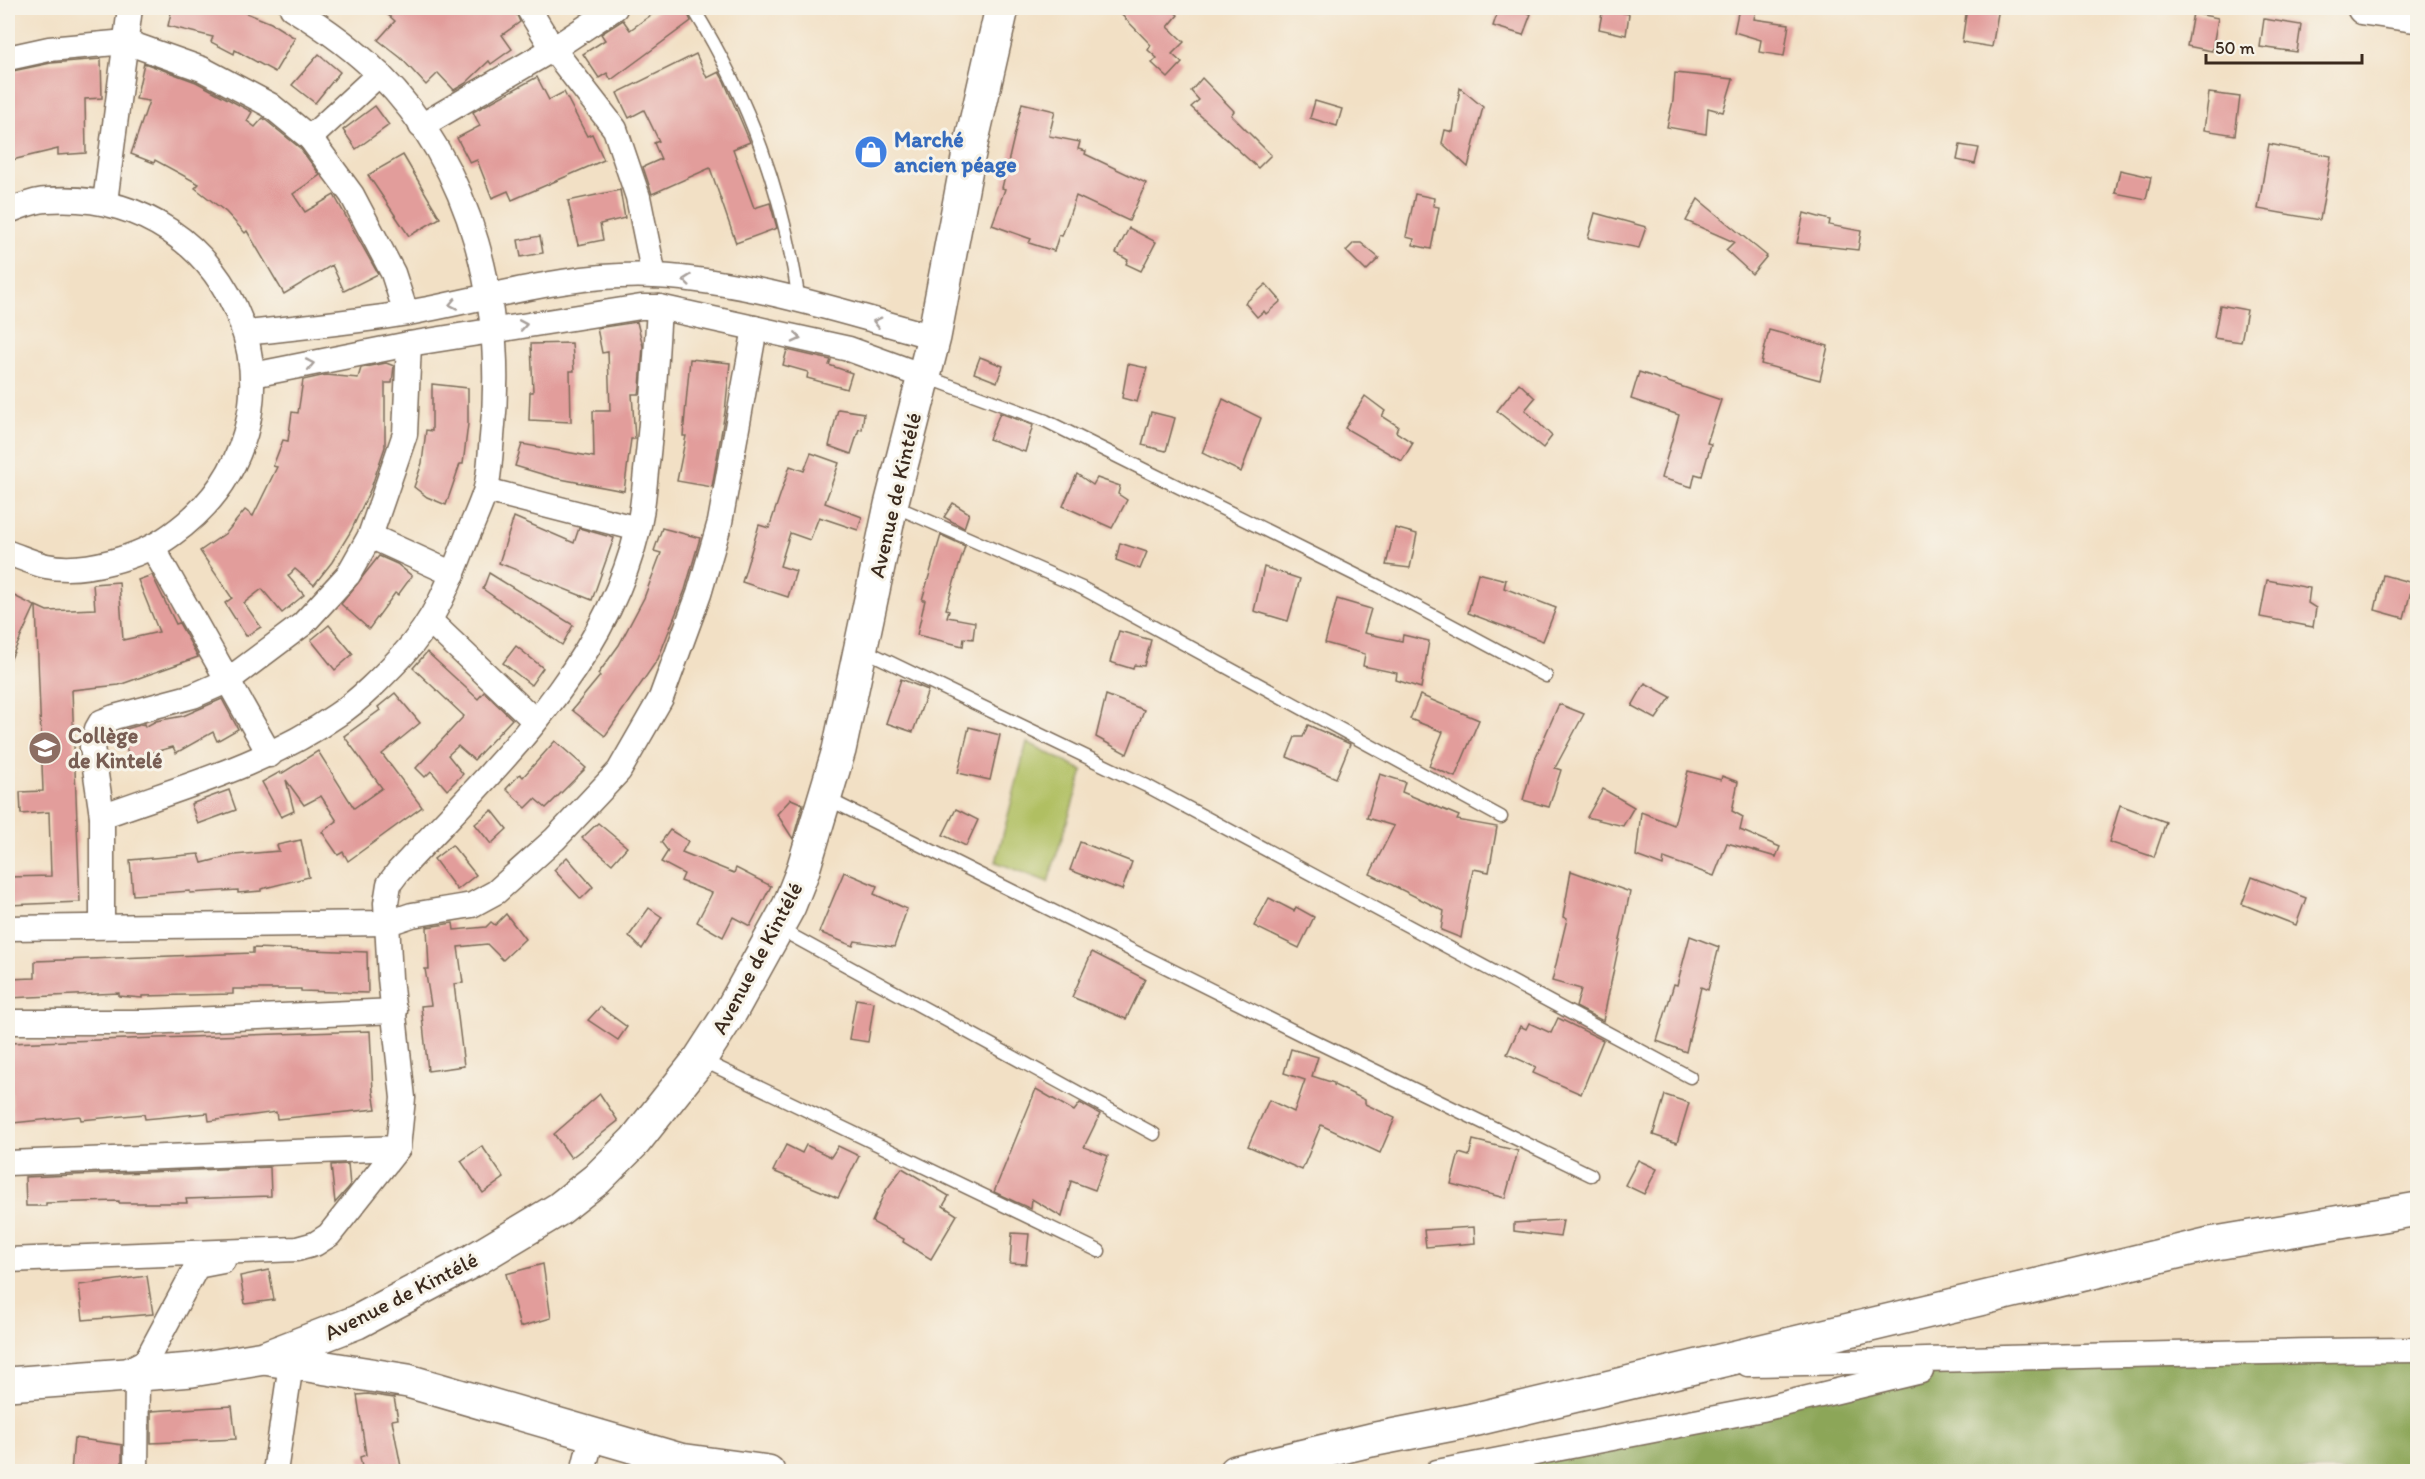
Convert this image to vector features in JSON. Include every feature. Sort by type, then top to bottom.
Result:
[{"type":"main road","name":"Avenue de Kintélé","points":[[8,1384],[125,1376],[278,1361],[474,1260],[559,1209],[597,1179],[635,1140],[700,1059],[732,1011],[777,928],[802,873],[839,750],[891,505],[934,338],[969,153],[1002,8]]},
{"type":"main road","points":[[2364,8],[2418,16]]},
{"type":"main road","points":[[1236,1472],[1371,1440],[1468,1421],[2210,1244],[2418,1209]]},
{"type":"main road","points":[[278,1361],[408,1380],[592,1436],[680,1460],[729,1470],[768,1472]]},
{"type":"street","points":[[105,202],[130,8]]},
{"type":"street","points":[[102,816],[270,755],[339,714],[401,657],[430,622],[453,574],[486,490],[495,408],[497,360],[490,297],[482,254],[459,195],[421,126],[379,74],[331,32],[292,8]]},
{"type":"street","points":[[528,8],[553,49],[615,129],[638,197],[654,276]]},
{"type":"street","points":[[421,126],[553,49],[615,8]]},
{"type":"street","points":[[8,58],[49,49],[126,42],[202,69],[270,105],[310,138],[352,195],[393,273],[406,313]]},
{"type":"street","points":[[310,138],[379,74]]},
{"type":"street","points":[[8,211],[45,200],[105,202],[152,219],[194,248],[226,287],[246,333],[253,375],[248,427],[229,476],[196,518],[153,548],[102,565],[48,567],[8,553]]},
{"type":"street","points":[[246,333],[406,313],[595,278],[654,276],[699,281],[799,301],[934,338]]},
{"type":"street","points":[[253,375],[409,344],[568,317],[641,307],[659,307],[849,350],[923,376]]},
{"type":"street","points":[[136,1472],[125,1376],[146,1361],[197,1266],[315,1244],[329,1235],[398,1148],[403,1098],[390,978],[386,903],[389,885],[398,872],[490,775],[535,721],[597,636],[614,601],[638,529],[651,429],[659,307]]},
{"type":"street","points":[[8,928],[388,923],[412,915],[472,905],[496,892],[555,839],[619,771],[662,698],[699,594],[720,522],[755,328]]},
{"type":"street","points":[[102,925],[102,816],[92,747],[101,723],[193,696],[227,681],[303,624],[348,575],[370,536],[405,435],[409,344]]},
{"type":"street","points":[[486,490],[638,529]]},
{"type":"street","points":[[370,536],[453,574]]},
{"type":"street","points":[[153,548],[270,755]]},
{"type":"street","points":[[430,622],[535,721]]},
{"type":"street","points":[[8,1022],[145,1022],[395,1011]]},
{"type":"street","points":[[8,1163],[398,1148]]},
{"type":"street","points":[[8,1260],[297,1249]]},
{"type":"street","points":[[1698,1365],[1964,1360],[2094,1354],[2418,1350]]},
{"type":"street","points":[[1437,1472],[1762,1409],[1964,1360]]},
{"type":"street","points":[[275,1472],[278,1361]]},
{"type":"street","points":[[583,1472],[592,1436]]},
{"type":"lane","points":[[693,8],[722,56],[754,125],[772,172],[792,255],[799,301]]},
{"type":"lane","points":[[923,376],[1046,422],[1378,586],[1546,676]]},
{"type":"lane","points":[[891,505],[1082,588],[1502,817]]},
{"type":"lane","points":[[861,648],[1147,786],[1690,1077]]},
{"type":"lane","points":[[825,797],[1308,1038],[1591,1175]]},
{"type":"lane","points":[[777,928],[1154,1134]]},
{"type":"lane","points":[[700,1059],[1099,1251]]},
{"type":"green space","points":[[1027,742],[1083,771],[1048,882],[996,862]]},
{"type":"green space","points":[[2417,1350],[2417,1471],[1437,1472],[1964,1360]]},
{"type":"building","points":[[172,8],[234,8],[271,23],[295,38],[275,72],[235,50],[234,54],[211,42],[213,37],[168,26]]},
{"type":"building","points":[[380,8],[514,8],[520,22],[502,35],[512,49],[491,64],[489,61],[466,83],[454,90],[438,73],[426,85],[401,58],[378,40],[395,21]]},
{"type":"building","points":[[661,8],[685,8],[691,21],[611,80],[607,73],[599,78],[583,54],[605,40],[601,34],[623,20],[630,30]]},
{"type":"building","points":[[1115,8],[1169,8],[1178,15],[1168,27],[1184,42],[1172,54],[1182,63],[1168,78],[1152,63],[1157,58],[1148,50],[1151,45]]},
{"type":"building","points":[[1499,8],[1512,8],[1531,14],[1523,35],[1493,26]]},
{"type":"building","points":[[1603,8],[1629,14],[1626,35],[1599,29]]},
{"type":"building","points":[[1739,8],[1756,8],[1754,19],[1789,24],[1784,56],[1759,52],[1761,40],[1734,32]]},
{"type":"building","points":[[1967,8],[1999,8],[1992,47],[1962,42]]},
{"type":"building","points":[[2193,13],[2218,18],[2212,51],[2187,46]]},
{"type":"building","points":[[2264,19],[2301,25],[2297,52],[2260,47]]},
{"type":"building","points":[[319,54],[340,72],[315,103],[292,85]]},
{"type":"building","points":[[696,54],[707,78],[719,72],[724,81],[750,142],[733,149],[754,208],[770,203],[777,228],[736,243],[710,168],[652,194],[643,167],[661,159],[654,143],[659,141],[644,110],[629,118],[617,93]]},
{"type":"building","points":[[101,59],[102,98],[85,99],[86,153],[58,155],[58,149],[8,161],[8,72],[51,63]]},
{"type":"building","points":[[144,63],[196,82],[252,112],[247,121],[255,127],[263,118],[300,148],[320,175],[293,194],[305,212],[334,195],[378,274],[344,291],[332,265],[284,294],[247,231],[245,233],[226,212],[195,188],[199,184],[155,160],[154,163],[131,154],[149,101],[136,99]]},
{"type":"building","points":[[1675,73],[1733,79],[1723,112],[1708,108],[1706,134],[1667,127],[1673,101]]},
{"type":"building","points":[[537,77],[549,100],[564,92],[587,136],[592,134],[604,160],[512,200],[508,191],[492,198],[477,160],[470,163],[457,138],[480,126],[473,112]]},
{"type":"building","points":[[1202,78],[1234,111],[1231,115],[1271,155],[1258,168],[1191,107],[1199,100],[1191,91]]},
{"type":"building","points":[[1460,88],[1483,107],[1468,167],[1442,143],[1445,130],[1453,132]]},
{"type":"building","points":[[2209,93],[2240,97],[2235,135],[2204,130]]},
{"type":"building","points":[[1315,101],[1342,109],[1337,126],[1310,118]]},
{"type":"building","points":[[1022,103],[1055,111],[1049,136],[1080,142],[1078,149],[1086,151],[1085,154],[1146,183],[1129,221],[1076,196],[1062,236],[1059,235],[1054,251],[1029,243],[1031,239],[992,225],[1005,189],[1002,188]]},
{"type":"building","points":[[375,106],[389,125],[356,149],[343,130]]},
{"type":"building","points":[[2269,144],[2331,156],[2320,220],[2258,209]]},
{"type":"building","points":[[1960,145],[1979,148],[1975,164],[1957,160]]},
{"type":"building","points":[[403,155],[440,218],[409,236],[368,175]]},
{"type":"building","points":[[2120,170],[2151,177],[2146,199],[2115,193]]},
{"type":"building","points":[[620,190],[625,218],[600,224],[603,240],[578,245],[568,201]]},
{"type":"building","points":[[1415,194],[1434,198],[1433,206],[1439,207],[1431,249],[1413,245],[1414,239],[1406,237]]},
{"type":"building","points":[[1698,199],[1767,256],[1752,274],[1726,250],[1734,242],[1686,221]]},
{"type":"building","points":[[1595,213],[1646,227],[1639,248],[1588,238]]},
{"type":"building","points":[[1804,213],[1830,220],[1829,225],[1861,231],[1858,250],[1797,243]]},
{"type":"building","points":[[1129,228],[1156,242],[1141,271],[1126,264],[1128,260],[1116,253]]},
{"type":"building","points":[[540,236],[543,253],[521,257],[518,240]]},
{"type":"building","points":[[1354,243],[1361,243],[1379,258],[1366,271],[1346,251]]},
{"type":"building","points":[[1266,284],[1281,301],[1266,314],[1264,311],[1257,317],[1245,303]]},
{"type":"building","points":[[2220,305],[2247,310],[2241,342],[2214,338]]},
{"type":"building","points":[[637,322],[643,346],[640,388],[639,394],[632,394],[635,439],[631,439],[624,491],[555,478],[515,466],[522,444],[594,457],[593,411],[610,411],[608,352],[602,353],[597,328]]},
{"type":"building","points":[[1769,330],[1828,346],[1820,380],[1761,364]]},
{"type":"building","points":[[572,343],[574,371],[570,371],[571,422],[529,420],[530,392],[533,392],[531,344]]},
{"type":"building","points":[[787,350],[831,360],[829,365],[852,373],[847,389],[807,378],[808,372],[783,365]]},
{"type":"building","points":[[980,357],[1003,366],[997,382],[974,373]]},
{"type":"building","points":[[690,359],[730,363],[725,412],[712,487],[677,481],[686,436],[683,436]]},
{"type":"building","points":[[386,363],[394,366],[392,383],[385,383],[385,447],[371,488],[351,531],[332,562],[314,585],[295,569],[288,576],[304,595],[282,613],[262,589],[244,603],[261,627],[246,636],[225,603],[232,598],[200,551],[226,533],[245,510],[253,516],[277,467],[273,466],[283,440],[288,441],[292,412],[298,413],[303,380],[326,375],[358,378],[361,368]]},
{"type":"building","points":[[1128,364],[1147,368],[1137,402],[1122,398]]},
{"type":"building","points":[[1639,372],[1721,400],[1707,443],[1711,444],[1702,476],[1695,474],[1692,487],[1661,478],[1679,415],[1631,399]]},
{"type":"building","points":[[1519,383],[1535,398],[1525,410],[1552,436],[1543,448],[1497,411]]},
{"type":"building","points":[[432,384],[468,388],[468,424],[463,464],[460,464],[446,505],[427,497],[414,487],[422,463],[426,430],[432,431]]},
{"type":"building","points":[[1365,396],[1385,411],[1382,416],[1398,426],[1396,432],[1413,443],[1402,461],[1345,428]]},
{"type":"building","points":[[1223,399],[1261,418],[1241,472],[1202,453]]},
{"type":"building","points":[[838,409],[864,413],[862,430],[859,429],[851,454],[829,446]]},
{"type":"building","points":[[1151,412],[1175,418],[1166,451],[1142,445]]},
{"type":"building","points":[[1000,413],[1033,425],[1025,452],[989,439]]},
{"type":"building","points":[[811,453],[839,463],[825,503],[862,517],[858,530],[819,517],[810,540],[790,533],[780,566],[796,571],[788,597],[742,582],[759,525],[769,528],[790,466],[804,471]]},
{"type":"building","points":[[1077,474],[1093,485],[1097,478],[1120,486],[1118,494],[1127,500],[1112,528],[1063,506]]},
{"type":"building","points":[[953,503],[969,513],[964,528],[944,517]]},
{"type":"building","points":[[514,517],[574,543],[579,528],[614,538],[592,600],[499,563]]},
{"type":"building","points":[[662,528],[700,538],[685,590],[658,659],[605,736],[572,710],[600,676],[598,674],[619,645],[644,598],[661,553],[654,551]]},
{"type":"building","points":[[1395,528],[1417,534],[1410,568],[1386,565]]},
{"type":"building","points":[[941,535],[965,546],[946,609],[949,610],[947,617],[975,622],[973,639],[964,638],[963,646],[917,635],[925,600],[922,600]]},
{"type":"building","points":[[1120,543],[1147,552],[1140,569],[1116,560]]},
{"type":"building","points":[[379,556],[397,564],[412,576],[398,595],[395,593],[369,629],[341,604]]},
{"type":"building","points":[[1264,567],[1300,579],[1288,621],[1254,611]]},
{"type":"building","points":[[489,573],[573,625],[562,645],[483,589]]},
{"type":"building","points":[[1478,573],[1506,580],[1504,588],[1556,608],[1543,641],[1468,613]]},
{"type":"building","points":[[152,575],[176,624],[179,623],[198,657],[119,685],[72,690],[80,902],[8,905],[8,877],[51,876],[49,812],[21,814],[20,792],[43,791],[36,606],[47,611],[95,609],[93,584],[119,582],[123,640],[159,632],[138,580]]},
{"type":"building","points":[[2383,575],[2413,583],[2404,618],[2375,610]]},
{"type":"building","points":[[2267,580],[2310,588],[2308,603],[2316,608],[2313,627],[2260,617]]},
{"type":"building","points":[[8,593],[35,606],[8,665]]},
{"type":"building","points":[[1337,599],[1371,609],[1364,633],[1402,641],[1403,635],[1429,641],[1421,688],[1396,680],[1397,673],[1363,666],[1365,654],[1325,643]]},
{"type":"building","points":[[329,625],[353,654],[335,670],[311,640]]},
{"type":"building","points":[[1119,631],[1151,640],[1144,666],[1134,665],[1133,669],[1110,662]]},
{"type":"building","points":[[516,646],[543,668],[531,685],[503,663]]},
{"type":"building","points":[[427,652],[478,699],[484,692],[512,719],[474,760],[458,746],[448,755],[463,774],[447,790],[431,771],[425,777],[416,768],[464,716],[413,668]]},
{"type":"building","points":[[901,679],[928,690],[913,732],[886,723]]},
{"type":"building","points":[[1645,683],[1671,697],[1656,719],[1632,706]]},
{"type":"building","points":[[395,693],[420,723],[382,754],[422,807],[348,861],[343,852],[338,855],[322,832],[337,821],[321,796],[304,805],[286,780],[294,811],[281,817],[262,782],[280,772],[281,774],[318,751],[354,808],[382,788],[344,736],[380,710],[378,707]]},
{"type":"building","points":[[1106,695],[1144,710],[1127,754],[1096,737]]},
{"type":"building","points":[[1420,695],[1479,720],[1455,777],[1429,766],[1443,732],[1410,719]]},
{"type":"building","points":[[222,699],[238,729],[217,741],[213,732],[176,753],[173,747],[129,759],[122,730],[144,724],[145,727],[156,721],[183,716]]},
{"type":"building","points":[[1559,704],[1584,714],[1555,768],[1561,770],[1549,807],[1523,800],[1534,761]]},
{"type":"building","points":[[1308,725],[1350,744],[1336,778],[1287,757],[1295,737],[1303,737]]},
{"type":"building","points":[[969,727],[1000,735],[990,780],[958,773]]},
{"type":"building","points":[[555,741],[586,768],[546,808],[535,799],[526,808],[506,789],[520,774],[523,777]]},
{"type":"building","points":[[1688,771],[1721,780],[1722,776],[1738,782],[1732,811],[1743,817],[1740,830],[1780,847],[1776,857],[1727,843],[1714,876],[1664,858],[1663,866],[1636,856],[1641,812],[1674,825]]},
{"type":"building","points":[[1380,774],[1405,782],[1402,792],[1459,816],[1457,820],[1497,827],[1489,872],[1473,869],[1461,938],[1441,930],[1444,911],[1370,874],[1394,826],[1367,818]]},
{"type":"building","points":[[1603,789],[1634,807],[1623,826],[1587,817]]},
{"type":"building","points":[[229,790],[236,810],[198,824],[191,804]]},
{"type":"building","points":[[791,799],[803,804],[793,839],[777,814]]},
{"type":"building","points":[[2120,805],[2166,822],[2154,857],[2109,842]]},
{"type":"building","points":[[956,809],[978,820],[966,846],[943,835]]},
{"type":"building","points":[[492,810],[507,829],[491,844],[475,824]]},
{"type":"building","points":[[598,823],[627,847],[612,864],[582,838]]},
{"type":"building","points":[[670,830],[688,841],[682,852],[734,873],[736,868],[771,886],[750,926],[733,917],[723,937],[697,922],[712,893],[681,881],[684,874],[661,862],[668,851],[661,842]]},
{"type":"building","points":[[301,840],[309,877],[261,889],[261,891],[190,893],[190,891],[133,895],[130,860],[199,854],[202,863],[234,855],[279,851],[277,845]]},
{"type":"building","points":[[1080,842],[1132,862],[1122,890],[1070,870]]},
{"type":"building","points":[[452,845],[476,875],[457,890],[434,859]]},
{"type":"building","points":[[567,857],[593,887],[581,899],[554,870]]},
{"type":"building","points":[[1571,871],[1630,892],[1603,1021],[1576,1007],[1581,989],[1552,981],[1567,919],[1563,917]]},
{"type":"building","points":[[844,872],[877,886],[874,894],[907,909],[894,947],[855,941],[853,946],[819,932]]},
{"type":"building","points":[[2252,877],[2306,898],[2296,925],[2242,904]]},
{"type":"building","points":[[1269,898],[1294,911],[1296,907],[1314,917],[1299,948],[1254,926]]},
{"type":"building","points":[[649,908],[662,917],[642,949],[629,936]]},
{"type":"building","points":[[506,914],[525,939],[503,960],[487,944],[458,947],[463,983],[454,984],[464,1066],[428,1071],[421,1006],[431,1005],[425,969],[429,969],[427,927],[453,923],[454,930],[486,927],[491,922],[495,925]]},
{"type":"building","points":[[1690,936],[1719,947],[1708,990],[1701,987],[1686,1052],[1657,1041],[1674,984],[1677,985]]},
{"type":"building","points":[[253,948],[367,952],[368,993],[301,991],[301,989],[233,989],[233,994],[142,996],[142,998],[119,996],[119,993],[8,998],[8,979],[35,978],[35,961],[253,953]]},
{"type":"building","points":[[1092,952],[1145,979],[1126,1019],[1072,997]]},
{"type":"building","points":[[856,999],[874,1002],[868,1042],[849,1039]]},
{"type":"building","points":[[600,1007],[627,1027],[618,1040],[588,1020]]},
{"type":"building","points":[[1558,1018],[1603,1040],[1581,1094],[1533,1073],[1536,1067],[1507,1054],[1520,1026],[1526,1029],[1529,1023],[1551,1033]]},
{"type":"building","points":[[370,1031],[376,1109],[277,1119],[276,1112],[209,1121],[208,1113],[145,1119],[144,1114],[81,1120],[80,1116],[13,1123],[8,1043]]},
{"type":"building","points":[[1291,1049],[1318,1057],[1312,1076],[1334,1083],[1365,1100],[1365,1104],[1395,1118],[1380,1153],[1321,1125],[1302,1170],[1248,1146],[1269,1100],[1294,1112],[1305,1080],[1284,1073]]},
{"type":"building","points":[[1036,1089],[1074,1111],[1080,1103],[1100,1114],[1084,1147],[1108,1156],[1095,1190],[1071,1181],[1062,1217],[1032,1199],[1031,1209],[994,1192]]},
{"type":"building","points":[[600,1094],[618,1121],[571,1158],[554,1134]]},
{"type":"building","points":[[1665,1095],[1689,1103],[1677,1143],[1653,1135]]},
{"type":"building","points":[[1473,1140],[1518,1151],[1505,1198],[1451,1184],[1459,1153],[1469,1156]]},
{"type":"building","points":[[786,1145],[802,1153],[806,1145],[831,1157],[838,1146],[859,1156],[838,1198],[773,1171]]},
{"type":"building","points":[[482,1146],[504,1178],[483,1193],[461,1161]]},
{"type":"building","points":[[1638,1160],[1657,1169],[1644,1194],[1625,1185]]},
{"type":"building","points":[[348,1164],[350,1186],[335,1203],[331,1165]]},
{"type":"building","points":[[270,1167],[271,1196],[186,1199],[187,1203],[119,1203],[119,1201],[46,1203],[46,1206],[26,1206],[25,1177]]},
{"type":"building","points":[[902,1168],[949,1196],[943,1206],[957,1215],[931,1259],[903,1242],[904,1239],[872,1222],[884,1193]]},
{"type":"building","points":[[1563,1220],[1560,1237],[1514,1231],[1514,1223]]},
{"type":"building","points":[[1474,1227],[1475,1243],[1426,1247],[1424,1230]]},
{"type":"building","points":[[1012,1233],[1029,1234],[1026,1264],[1010,1263]]},
{"type":"building","points":[[543,1264],[551,1318],[520,1327],[506,1274]]},
{"type":"building","points":[[269,1270],[274,1300],[245,1304],[240,1276]]},
{"type":"building","points":[[147,1276],[153,1314],[83,1320],[79,1285]]},
{"type":"building","points":[[368,1394],[394,1398],[398,1419],[392,1420],[402,1472],[363,1472],[360,1457],[366,1455],[357,1395]]},
{"type":"building","points":[[232,1406],[236,1439],[151,1443],[151,1411]]},
{"type":"building","points":[[74,1438],[122,1445],[122,1472],[71,1472]]},
{"type":"place","name":"Marché ancien péage","points":[[871,152]]},
{"type":"place","name":"Collège de Kintelé","points":[[45,748]]}]
